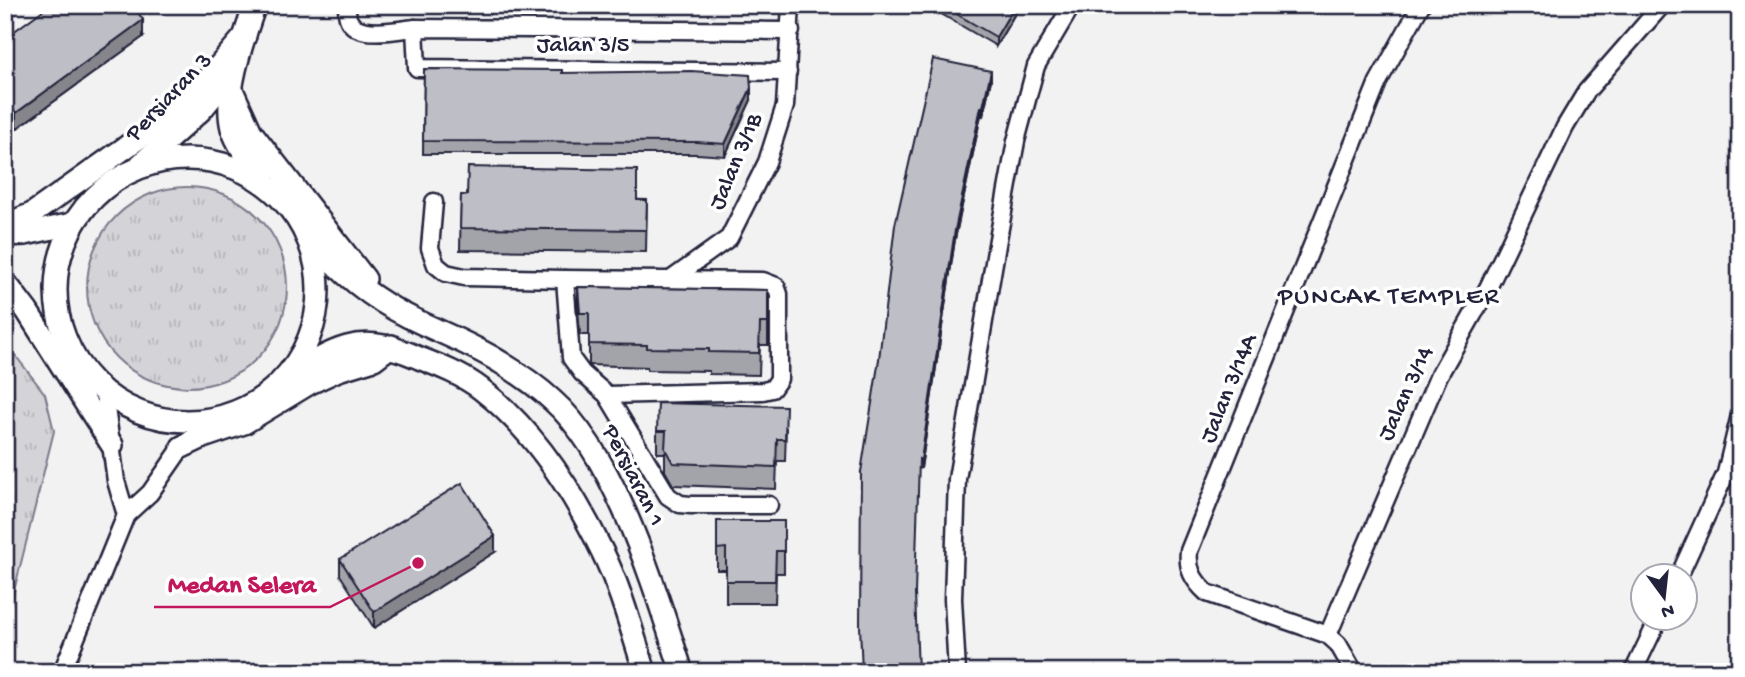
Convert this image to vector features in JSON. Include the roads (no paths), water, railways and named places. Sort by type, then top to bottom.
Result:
[{"type":"main road","name":"Persiaran 3","points":[[255,5],[232,90],[232,127],[242,148],[266,184]]},
{"type":"main road","points":[[5,225],[32,214],[174,113],[193,96],[245,36]]},
{"type":"main road","name":"Persiaran 3","points":[[138,167],[201,110],[238,64]]},
{"type":"main road","points":[[232,90],[251,132],[354,267],[387,305]]},
{"type":"main road","points":[[275,388],[297,362],[313,331],[319,298],[317,264],[306,231],[289,205],[266,184],[237,167],[204,159],[171,159],[138,167],[112,181],[97,194],[72,224],[66,235],[55,275],[57,315],[66,344],[83,371],[104,393],[137,412],[174,421],[212,419],[245,407],[275,388],[325,355],[350,346],[391,346],[445,368],[480,388],[517,423],[545,457],[580,508],[604,554],[645,672]]},
{"type":"main road","points":[[5,235],[25,234],[72,224]]},
{"type":"main road","name":"Persiaran 1","points":[[306,231],[334,266],[358,286],[387,305],[499,361],[553,400],[581,433],[604,469],[636,540],[682,672]]},
{"type":"main road","points":[[5,282],[33,297],[57,315]]},
{"type":"main road","points":[[5,282],[35,322],[112,446]]},
{"type":"main road","points":[[182,447],[244,423],[310,383],[338,370],[374,359],[391,346]]},
{"type":"street","name":"Jalan 3/1B","points":[[669,281],[729,238],[767,162],[785,106],[791,5]]},
{"type":"street","points":[[957,672],[953,599],[957,479],[998,239],[1016,141],[1036,66],[1072,5]]},
{"type":"street","name":"Jalan 3/14A","points":[[1328,635],[1206,593],[1195,582],[1188,565],[1188,551],[1378,82],[1420,5]]},
{"type":"street","name":"Jalan 3/14","points":[[1328,635],[1439,375],[1488,288],[1565,127],[1586,92],[1662,5]]},
{"type":"street","points":[[347,9],[353,26],[365,33],[415,28],[791,31]]},
{"type":"street","name":"Jalan 3/5","points":[[415,28],[417,68],[788,72]]},
{"type":"street","points":[[434,202],[429,248],[436,265],[446,273],[565,279],[763,281],[776,286],[779,294],[779,379],[772,389],[607,395]]},
{"type":"street","points":[[565,279],[571,358],[582,373],[607,395],[668,496],[680,504],[769,505]]},
{"type":"street","points":[[104,393],[116,481],[126,514]]},
{"type":"street","points":[[1685,562],[1726,473],[1740,415]]},
{"type":"street","points":[[62,672],[126,514],[150,493],[182,447],[212,419]]},
{"type":"street","points":[[1633,672],[1653,632]]},
{"type":"street","points":[[1328,635],[1338,644],[1354,672]]},
{"type":"place","name":"Medan Selera","points":[[418,563]]},
{"type":"district","name":"PUNCAK TEMPLER","points":[[1389,298]]}]
